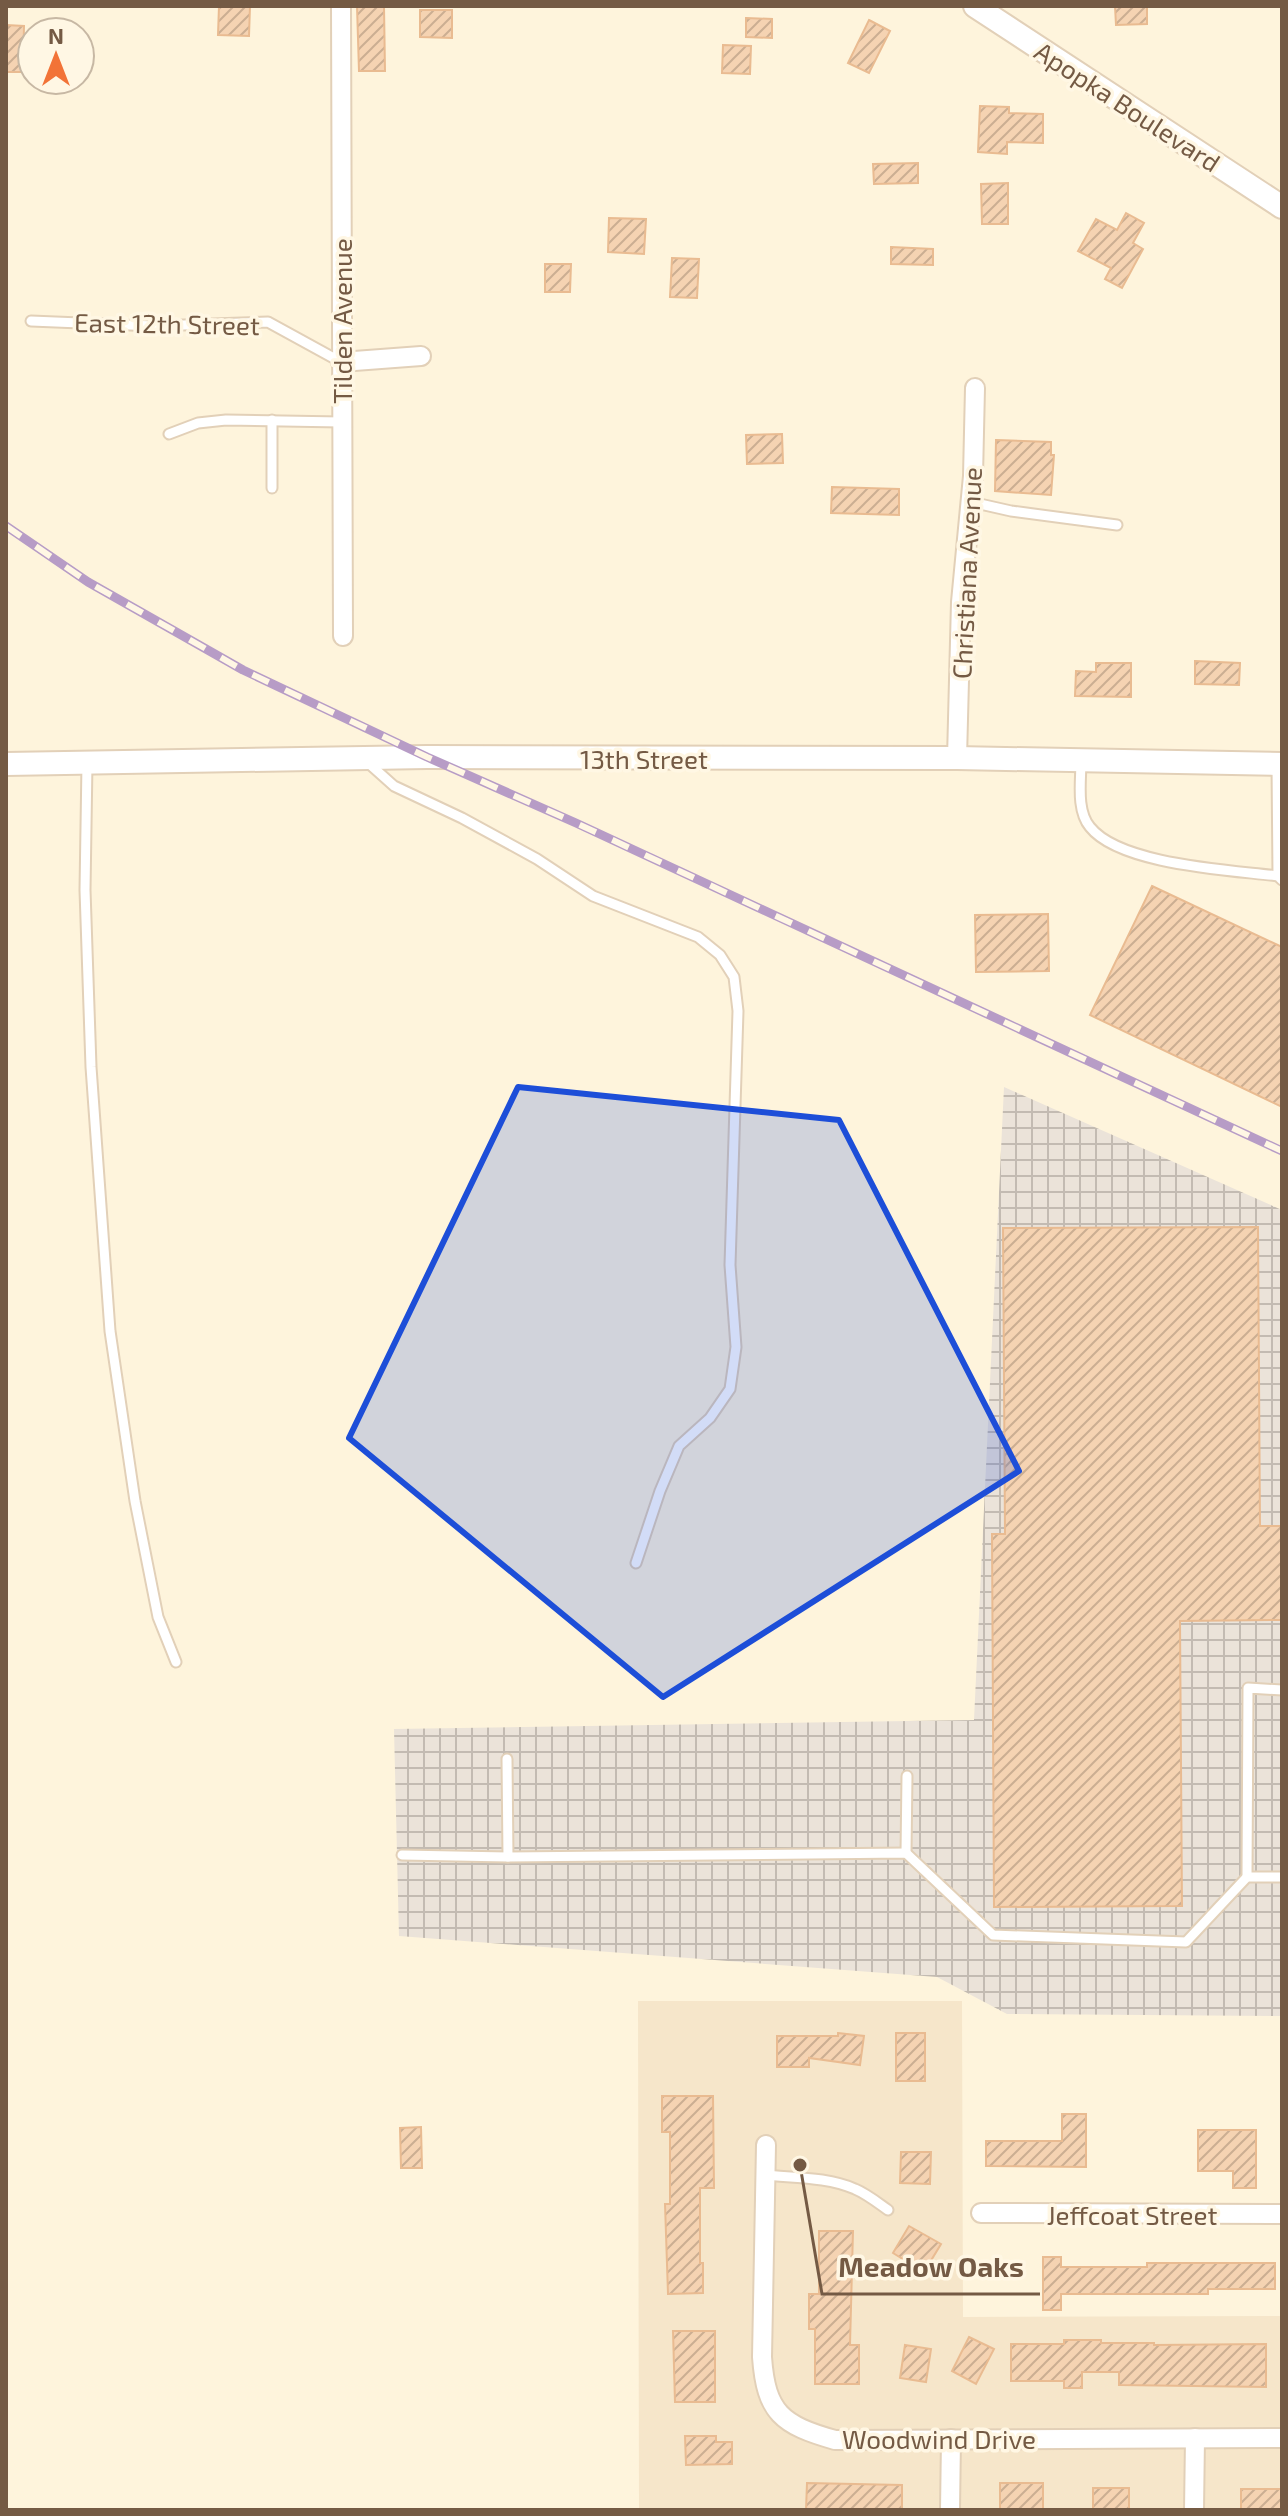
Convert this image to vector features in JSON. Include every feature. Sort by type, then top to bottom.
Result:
[{"type":"street","name":"Tilden Avenue","points":[[341,6],[343,636]]},
{"type":"street","name":"Apopka Boulevard","points":[[975,6],[1282,207]]},
{"type":"street","points":[[341,362],[421,356]]},
{"type":"street","name":"Christiana Avenue","points":[[957,758],[961,602],[971,502],[975,388]]},
{"type":"street","name":"13th Street","points":[[6,764],[363,758],[957,758],[1280,764]]},
{"type":"street","name":"Woodwind Drive","points":[[766,2145],[764,2386],[778,2412],[802,2431],[835,2440],[1282,2438]]},
{"type":"street","name":"Jeffcoat Street","points":[[981,2213],[1282,2214]]},
{"type":"street","points":[[1194,2510],[1195,2438]]},
{"type":"street","points":[[950,2510],[951,2439]]},
{"type":"lane","name":"East 12th Street","points":[[31,321],[154,326],[268,322],[341,362]]},
{"type":"lane","points":[[169,434],[198,423],[226,420],[341,422]]},
{"type":"lane","points":[[272,420],[272,488]]},
{"type":"lane","points":[[971,502],[1011,511],[1117,525]]},
{"type":"lane","points":[[363,758],[394,786],[462,818],[537,859],[593,896],[698,937],[720,955],[734,977],[738,1011],[730,1265],[736,1347],[730,1389],[710,1418],[679,1446],[636,1563]]},
{"type":"lane","points":[[1081,761],[1083,812],[1090,827],[1106,841],[1142,857],[1280,878],[1280,764]]},
{"type":"lane","points":[[87,763],[85,890],[91,1067],[110,1331],[158,1617],[176,1662]]},
{"type":"lane","points":[[402,1855],[508,1857],[906,1853],[993,1935],[1186,1942],[1247,1877],[1248,1688],[1282,1690]]},
{"type":"lane","points":[[507,1759],[508,1857]]},
{"type":"lane","points":[[906,1853],[907,1776]]},
{"type":"lane","points":[[1247,1877],[1282,1877]]},
{"type":"lane","points":[[765,2175],[842,2184],[856,2189],[888,2210]]},
{"type":"highlighted area","points":[[518,1087],[839,1120],[1019,1471],[663,1697],[349,1438]]},
{"type":"shaded area","points":[[1004,1087],[1282,1210],[1282,2016],[1007,2014],[937,1977],[399,1936],[394,1729],[974,1720]]},
{"type":"shaded area","points":[[638,2001],[962,2001],[963,2317],[1282,2316],[1282,2510],[639,2510]]},
{"type":"building","points":[[219,6],[250,6],[249,36],[218,35]]},
{"type":"building","points":[[357,6],[384,6],[385,71],[359,71]]},
{"type":"building","points":[[1115,6],[1147,6],[1147,24],[1116,25]]},
{"type":"building","points":[[420,10],[452,10],[452,38],[420,37]]},
{"type":"building","points":[[746,18],[772,19],[772,38],[746,37]]},
{"type":"building","points":[[869,20],[890,31],[869,73],[848,63]]},
{"type":"building","points":[[6,25],[16,26],[16,72],[6,72]]},
{"type":"building","points":[[723,45],[751,46],[750,74],[722,73]]},
{"type":"building","points":[[980,106],[1009,107],[1009,113],[1043,114],[1043,143],[1007,142],[1007,154],[978,152]]},
{"type":"building","points":[[918,163],[918,183],[874,184],[873,164]]},
{"type":"building","points":[[1008,183],[1008,224],[982,224],[981,184]]},
{"type":"building","points":[[1126,213],[1144,223],[1133,243],[1143,249],[1122,288],[1105,279],[1111,268],[1078,251],[1096,219],[1117,230]]},
{"type":"building","points":[[609,218],[646,219],[644,254],[608,252]]},
{"type":"building","points":[[891,247],[933,249],[933,265],[891,264]]},
{"type":"building","points":[[672,258],[699,259],[697,298],[670,297]]},
{"type":"building","points":[[545,264],[571,264],[570,292],[545,292]]},
{"type":"building","points":[[782,434],[783,463],[747,464],[746,435]]},
{"type":"building","points":[[996,440],[1051,442],[1051,455],[1054,455],[1051,495],[995,491]]},
{"type":"building","points":[[832,487],[899,489],[899,515],[831,513]]},
{"type":"building","points":[[1195,661],[1240,663],[1239,685],[1195,684]]},
{"type":"building","points":[[1096,663],[1131,663],[1131,697],[1075,696],[1076,671],[1096,672]]},
{"type":"building","points":[[1152,886],[1282,947],[1282,1107],[1090,1015]]},
{"type":"building","points":[[1048,914],[1049,971],[976,972],[975,915]]},
{"type":"building","points":[[1258,1227],[1260,1526],[1282,1526],[1282,1620],[1180,1621],[1182,1906],[994,1907],[992,1534],[1005,1534],[1003,1228]]},
{"type":"building","points":[[838,2033],[864,2036],[860,2065],[809,2058],[809,2067],[777,2067],[777,2036],[838,2036]]},
{"type":"building","points":[[896,2033],[925,2033],[925,2081],[896,2081]]},
{"type":"building","points":[[662,2096],[713,2096],[714,2188],[700,2188],[703,2293],[668,2294],[665,2204],[670,2204],[670,2132],[662,2132]]},
{"type":"building","points":[[1062,2114],[1086,2114],[1086,2167],[986,2166],[986,2141],[1062,2141]]},
{"type":"building","points":[[421,2127],[422,2168],[401,2168],[400,2128]]},
{"type":"building","points":[[1198,2130],[1256,2130],[1256,2188],[1233,2188],[1233,2171],[1198,2171]]},
{"type":"building","points":[[901,2152],[931,2152],[930,2184],[900,2183]]},
{"type":"building","points":[[909,2226],[941,2244],[924,2272],[893,2253]]},
{"type":"building","points":[[819,2231],[853,2231],[850,2345],[859,2345],[859,2384],[815,2384],[815,2329],[809,2329],[809,2294],[819,2294]]},
{"type":"building","points":[[1043,2257],[1061,2257],[1061,2267],[1275,2263],[1275,2289],[1208,2289],[1208,2294],[1061,2294],[1061,2310],[1043,2310]]},
{"type":"building","points":[[673,2331],[715,2331],[715,2402],[675,2402]]},
{"type":"building","points":[[969,2337],[994,2349],[976,2384],[952,2371]]},
{"type":"building","points":[[1064,2340],[1154,2345],[1266,2344],[1266,2387],[1119,2385],[1119,2372],[1082,2372],[1082,2388],[1064,2388],[1064,2381],[1011,2381],[1011,2344],[1064,2344]]},
{"type":"building","points":[[905,2345],[931,2349],[926,2382],[900,2378]]},
{"type":"building","points":[[685,2436],[716,2436],[716,2442],[732,2442],[732,2464],[686,2465]]},
{"type":"building","points":[[807,2483],[902,2485],[902,2510],[806,2510]]},
{"type":"building","points":[[1000,2483],[1043,2483],[1043,2510],[1000,2510]]},
{"type":"building","points":[[1093,2488],[1129,2488],[1129,2510],[1093,2510]]},
{"type":"building","points":[[1241,2489],[1282,2489],[1282,2510],[1241,2510]]},
{"type":"railway","points":[[6,526],[88,582],[243,670],[1282,1151]]},
{"type":"place","name":"Meadow Oaks","points":[[800,2165]]}]
